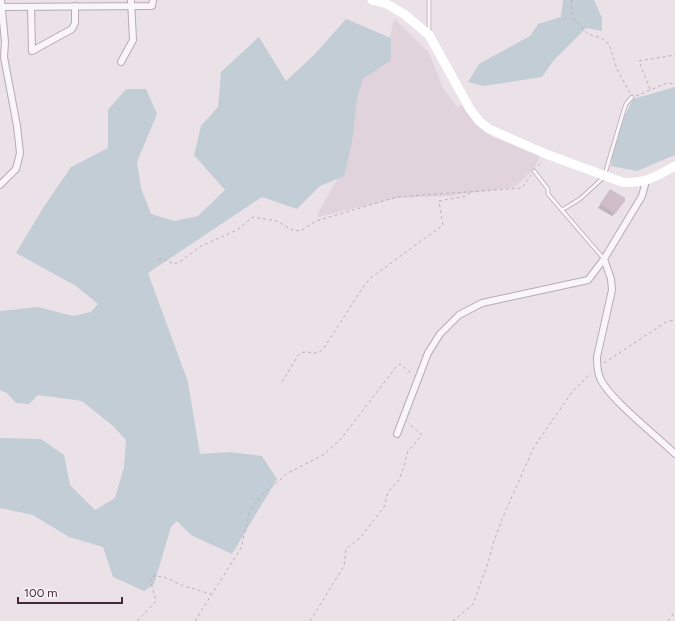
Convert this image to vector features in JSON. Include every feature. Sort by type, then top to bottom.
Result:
[{"type":"street","points":[[0,185],[16,169],[20,158],[17,126],[4,57],[5,42],[1,3],[31,7],[131,2],[152,6],[154,0]]},
{"type":"street","points":[[372,0],[385,4],[404,14],[429,35],[479,121],[502,136],[604,177],[634,184],[646,181],[675,166]]},
{"type":"street","points":[[121,62],[132,40],[131,2]]},
{"type":"street","points":[[31,7],[32,51],[72,29],[75,24],[75,6]]},
{"type":"street","points":[[397,434],[425,358],[436,340],[459,315],[482,303],[588,280],[604,259],[642,196],[646,181]]},
{"type":"street","points":[[604,259],[611,279],[612,290],[598,348],[597,367],[603,383],[613,396],[675,454]]},
{"type":"lane","points":[[429,0],[429,35]]},
{"type":"lane","points":[[562,210],[580,199],[604,177],[626,104],[632,97]]},
{"type":"lane","points":[[534,171],[548,189],[548,194],[604,259]]},
{"type":"path","points":[[572,0],[572,10],[575,20],[588,34],[601,38],[609,44],[617,69],[632,97],[667,83],[675,84]]},
{"type":"path","points":[[651,90],[639,61],[675,55]]},
{"type":"path","points":[[158,259],[164,259],[174,264],[181,262],[187,254],[237,230],[253,217],[277,221],[286,228],[294,231],[302,230],[316,221],[397,197],[470,193],[522,188],[546,154]]},
{"type":"path","points":[[282,382],[299,354],[304,352],[318,354],[324,348],[359,292],[372,277],[443,225],[439,200],[466,196],[470,193]]},
{"type":"path","points":[[454,621],[473,604],[502,519],[534,447],[572,392],[597,367],[666,322],[675,320]]},
{"type":"path","points":[[195,621],[241,548],[250,510],[262,495],[288,473],[323,455],[341,439],[387,378],[400,364],[418,378]]},
{"type":"path","points":[[310,621],[344,566],[346,549],[360,538],[384,507],[388,492],[398,480],[404,466],[408,451],[422,435],[403,419]]},
{"type":"path","points":[[137,621],[156,601],[150,579],[153,576],[164,577],[184,586],[211,594]]},
{"type":"path","points":[[668,621],[675,612]]},
{"type":"shaded area","points":[[563,0],[594,0],[602,18],[602,31],[586,28],[554,60],[542,77],[483,86],[468,82],[479,64],[530,36],[538,24],[561,17]]},
{"type":"shaded area","points":[[394,18],[429,53],[443,88],[457,107],[462,105],[468,114],[491,136],[539,156],[539,159],[534,169],[515,187],[449,196],[397,198],[319,217],[317,214],[344,168],[352,81],[386,59]]},
{"type":"shaded area","points":[[346,19],[391,38],[391,60],[363,79],[357,98],[352,142],[344,176],[320,186],[297,209],[262,197],[148,273],[188,382],[200,454],[230,452],[262,456],[277,479],[232,554],[191,535],[177,521],[171,527],[154,584],[144,591],[113,577],[103,547],[69,537],[33,515],[0,508],[0,438],[41,439],[64,455],[70,485],[95,510],[115,498],[124,467],[126,440],[113,426],[82,401],[38,395],[29,404],[16,403],[7,393],[0,390],[0,311],[38,307],[73,316],[91,312],[98,304],[76,286],[16,253],[43,208],[71,167],[108,148],[108,110],[126,89],[146,89],[157,114],[137,162],[141,188],[151,214],[175,221],[198,216],[225,190],[194,155],[201,126],[218,107],[221,72],[259,37],[286,81],[314,55]]},
{"type":"shaded area","points":[[675,87],[675,155],[637,171],[611,166],[615,135],[633,99]]},
{"type":"building","points":[[610,189],[625,198],[625,201],[615,214],[600,204]]}]
